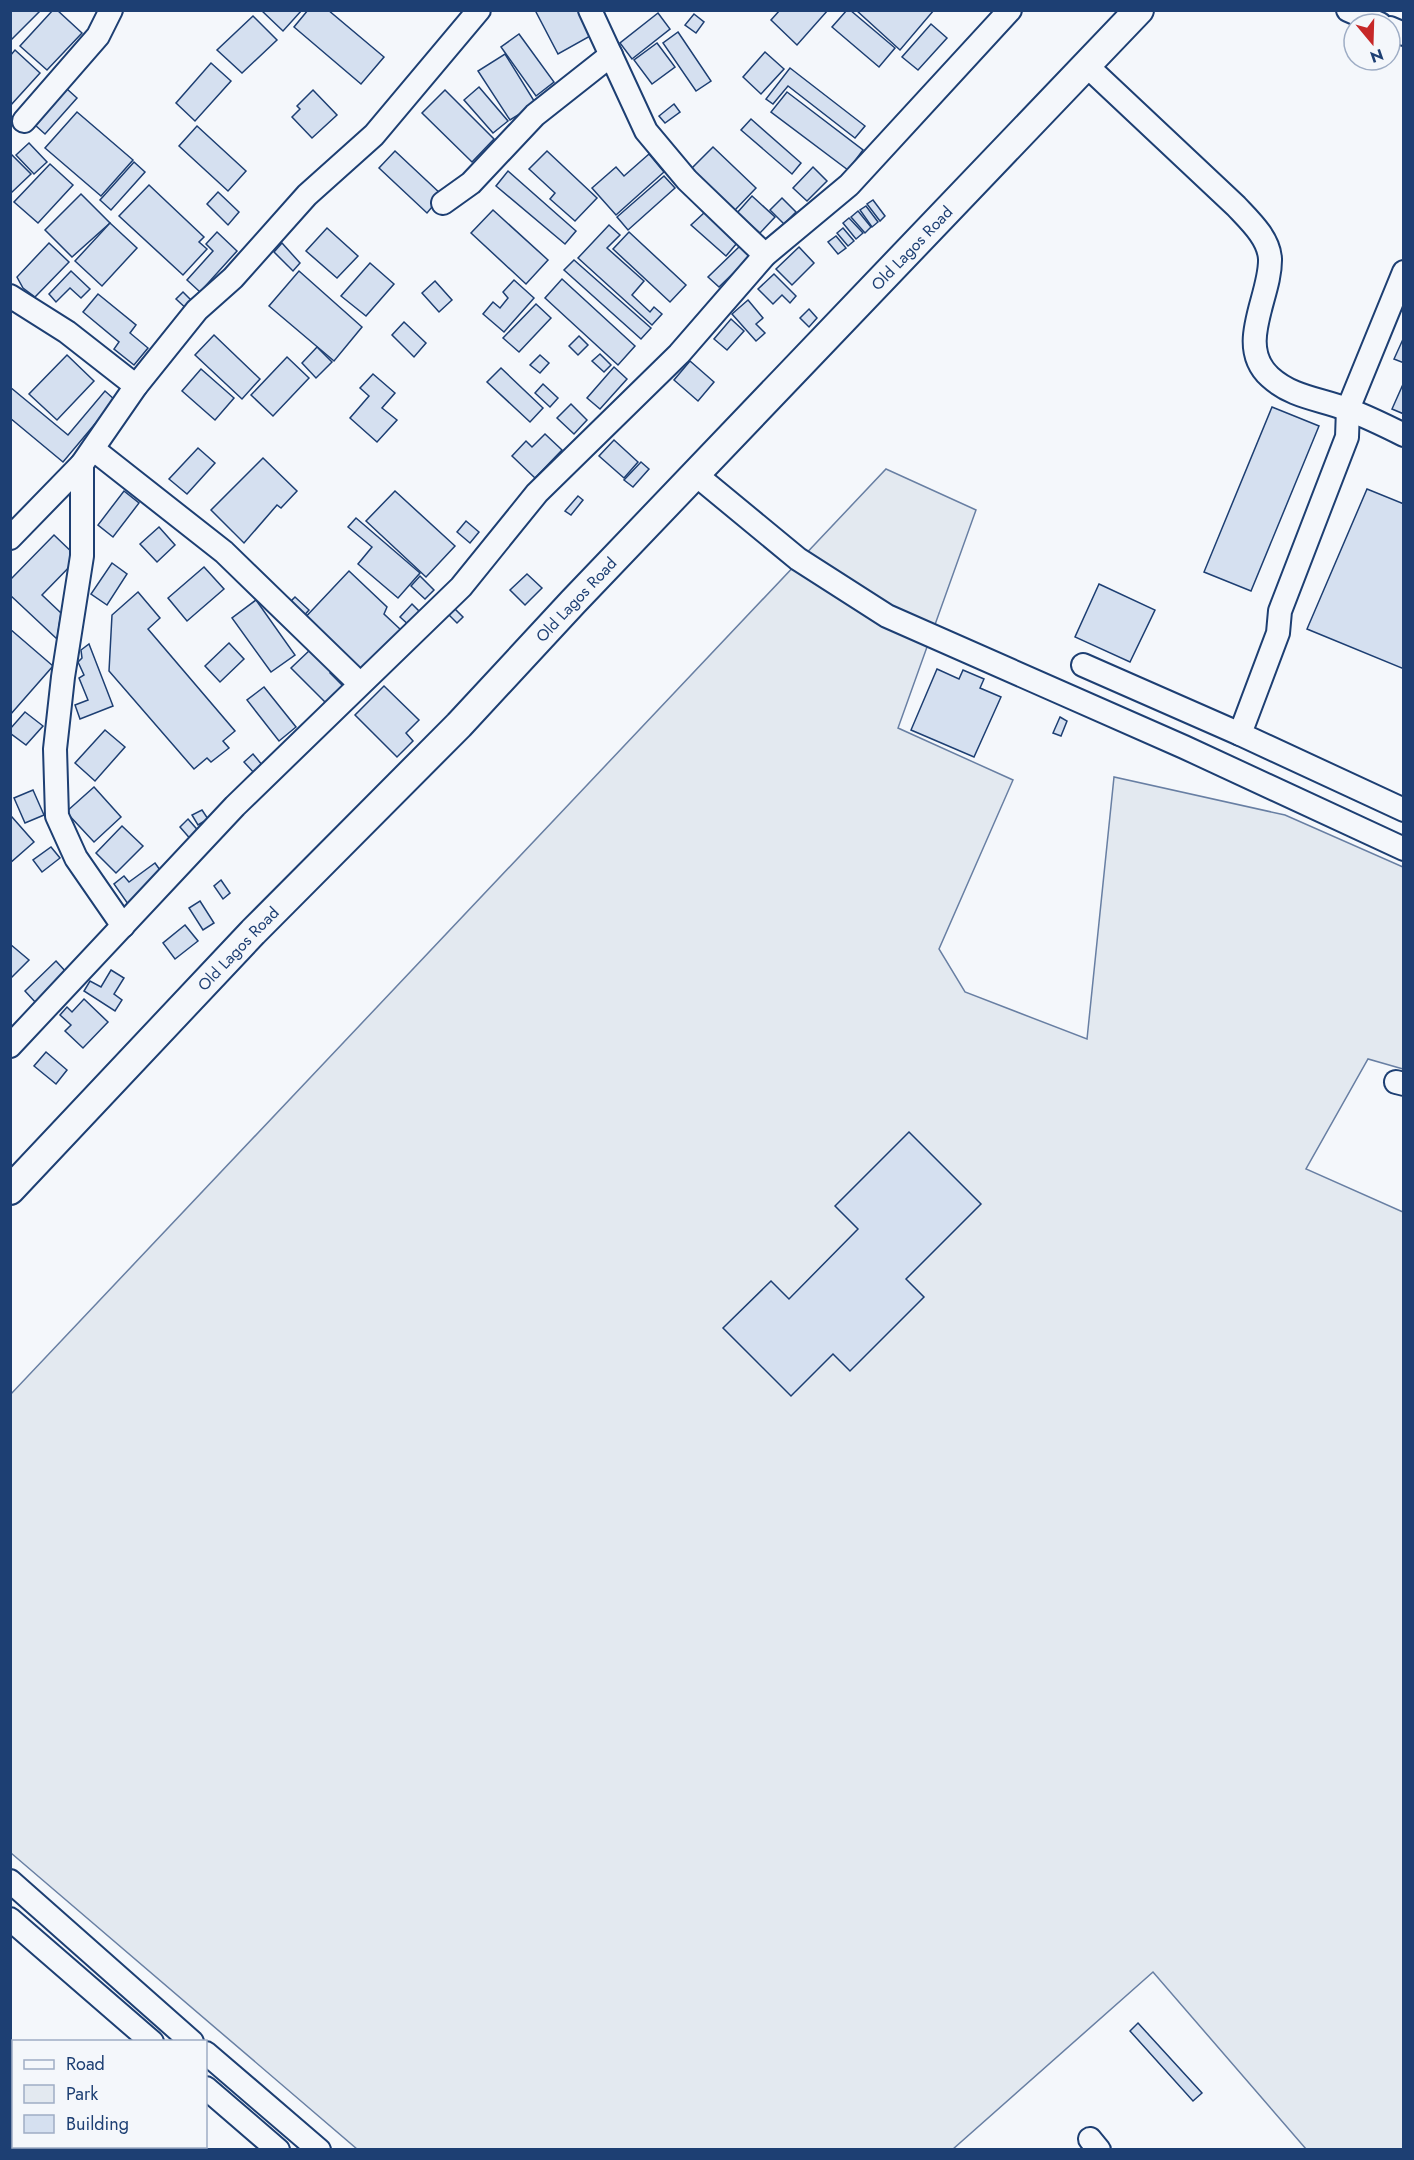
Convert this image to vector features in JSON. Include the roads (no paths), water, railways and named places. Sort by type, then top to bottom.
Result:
[{"type":"main road","name":"Old Lagos Road","points":[[10,1190],[253,932],[459,725],[695,474],[1139,10]]},
{"type":"street","points":[[24,121],[98,36],[111,10]]},
{"type":"street","points":[[10,538],[87,457],[136,386],[197,310],[233,278],[307,195],[375,135],[479,10]]},
{"type":"street","points":[[590,10],[646,130],[687,180],[765,255]]},
{"type":"street","points":[[10,1046],[236,806],[359,683],[461,587],[537,493],[679,354],[765,255],[849,185],[1010,10]]},
{"type":"street","points":[[443,203],[471,183],[535,115],[611,55]]},
{"type":"street","points":[[1086,65],[1236,206],[1259,231],[1270,257],[1254,333],[1257,358],[1269,376],[1294,393],[1348,409],[1404,435]]},
{"type":"street","points":[[1240,734],[1278,633],[1280,611],[1347,437],[1348,409],[1404,272]]},
{"type":"street","points":[[10,296],[67,332],[136,386]]},
{"type":"street","points":[[87,457],[224,552],[359,683]]},
{"type":"street","points":[[87,457],[82,556],[63,677],[55,749],[57,816],[76,858],[123,926]]},
{"type":"street","points":[[695,474],[798,559],[887,616],[1194,752],[1404,849]]},
{"type":"street","points":[[1083,665],[1404,810]]},
{"type":"street","points":[[10,1881],[190,2040]]},
{"type":"street","points":[[10,1919],[150,2040]]},
{"type":"street","points":[[207,2054],[319,2150]]},
{"type":"street","points":[[207,2089],[278,2150]]}]
